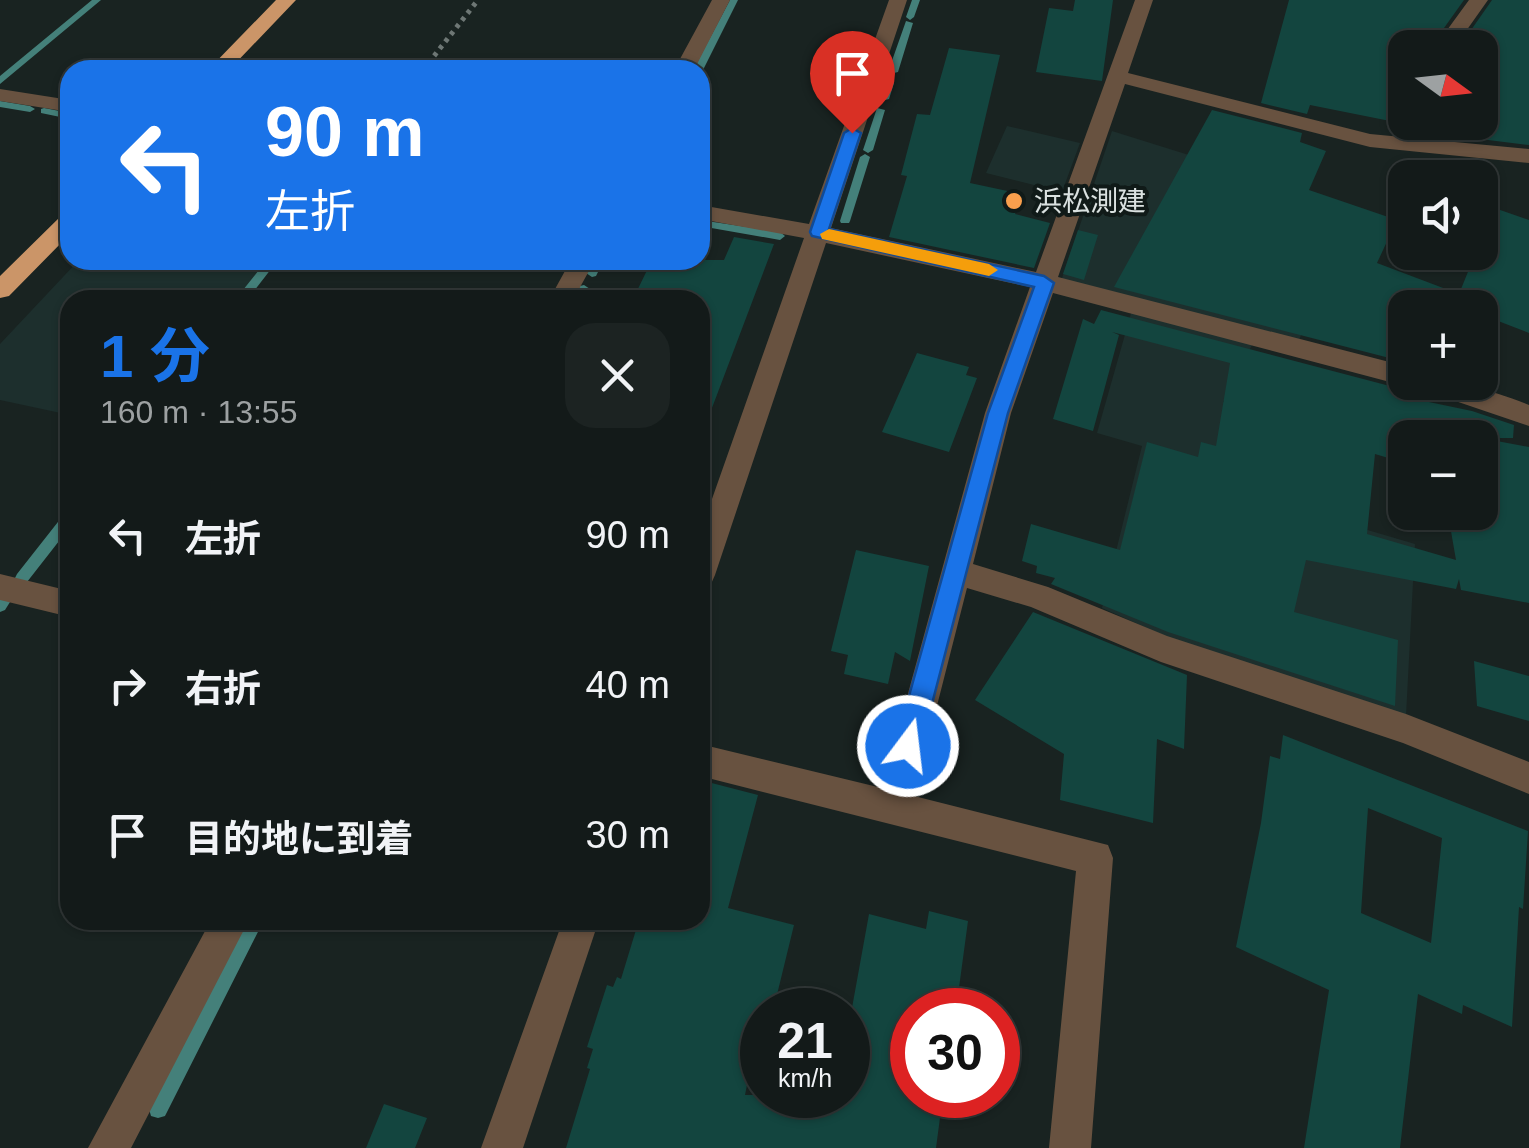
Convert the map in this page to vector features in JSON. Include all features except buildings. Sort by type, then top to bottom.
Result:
[{"type":"highway","points":[[228,60],[287,0]]},
{"type":"highway","points":[[0,290],[60,230]]},
{"type":"street","points":[[689,60],[721,0]]},
{"type":"street","points":[[710,546],[898,0]]},
{"type":"street","points":[[894,808],[998,413],[1144,0]]},
{"type":"street","points":[[1457,30],[1479,0]]},
{"type":"street","points":[[1118,76],[1370,140],[1529,156]]},
{"type":"street","points":[[0,95],[60,104]]},
{"type":"street","points":[[710,214],[818,232],[1044,283],[1388,372]]},
{"type":"street","points":[[1489,400],[1529,416]]},
{"type":"street","points":[[955,572],[1038,596],[1161,648],[1406,730],[1529,778]]},
{"type":"street","points":[[0,586],[60,601]]},
{"type":"street","points":[[710,762],[1095,858],[1070,1148]]},
{"type":"street","points":[[110,1148],[226,930]]},
{"type":"street","points":[[502,1148],[577,930]]},
{"type":"path","points":[[431,60],[478,0]]},
{"type":"shaded area","points":[[1007,126],[1080,143],[1062,192],[986,173]]},
{"type":"shaded area","points":[[1112,131],[1317,195],[1326,278],[1299,340],[1061,281]]},
{"type":"shaded area","points":[[70,270],[261,270],[245,290],[60,290],[60,413],[0,400],[0,344]]},
{"type":"shaded area","points":[[1132,310],[1254,341],[1223,402],[1321,430],[1310,513],[1415,544],[1406,716],[1165,636],[1102,608],[1142,446],[1097,433]]},
{"type":"waterway","points":[[0,81],[97,0]]},
{"type":"waterway","points":[[703,60],[734,0]]},
{"type":"waterway","points":[[910,17],[916,0]]},
{"type":"waterway","points":[[893,72],[909,23]]},
{"type":"waterway","points":[[884,99],[889,83]]},
{"type":"waterway","points":[[0,104],[30,109]]},
{"type":"waterway","points":[[868,150],[880,110]]},
{"type":"waterway","points":[[44,111],[60,114]]},
{"type":"waterway","points":[[845,221],[865,157]]},
{"type":"waterway","points":[[710,225],[780,236]]},
{"type":"waterway","points":[[249,290],[265,270]]},
{"type":"waterway","points":[[22,578],[60,530]]},
{"type":"waterway","points":[[0,606],[3,602]]},
{"type":"waterway","points":[[158,1109],[251,930]]},
{"type":"slow traffic","points":[[829,234],[989,270]]},
{"type":"place","name":"浜松測建","points":[[1014,201]]},
{"type":"route","points":[[852,133],[818,232],[1044,283],[998,413],[908,746]]}]
